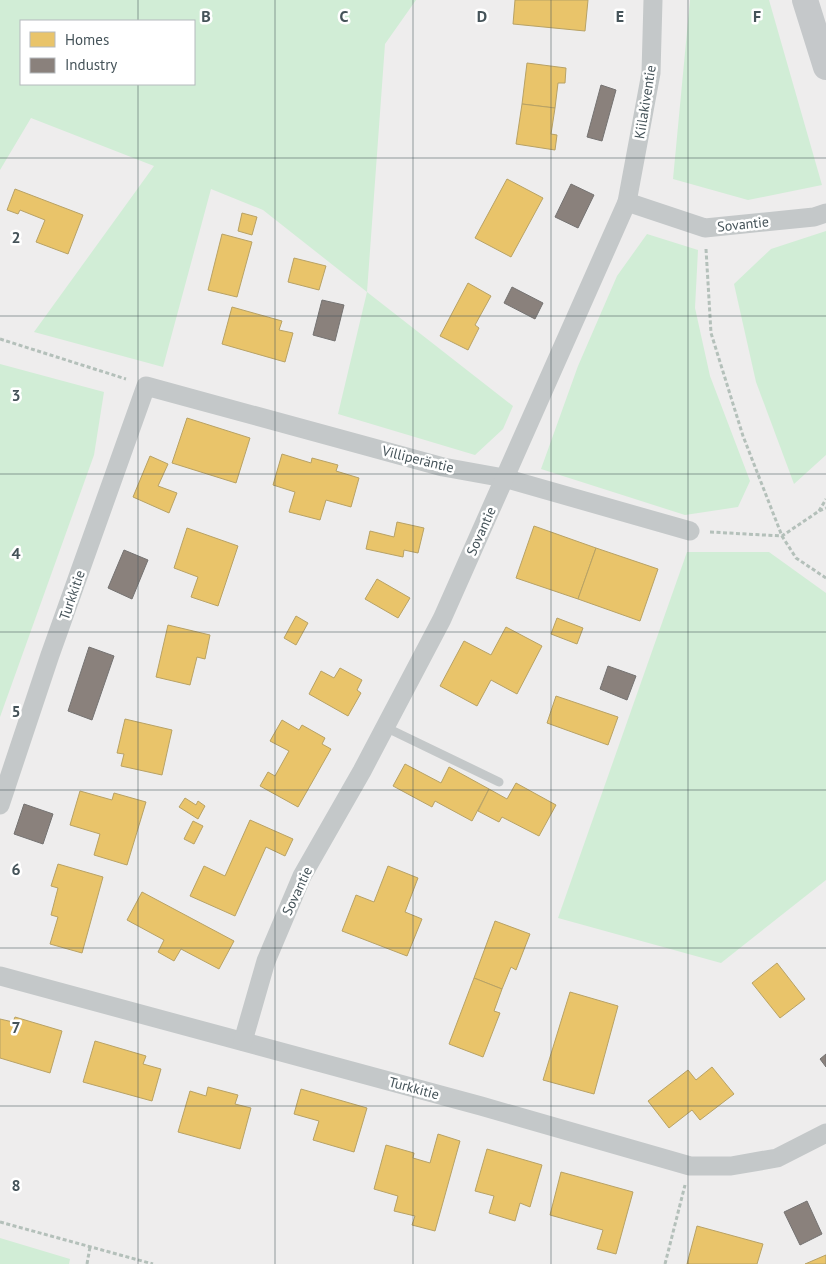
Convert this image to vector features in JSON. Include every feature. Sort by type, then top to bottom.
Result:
[{"type":"main road","points":[[805,0],[826,67]]},
{"type":"street","name":"Kiilakiventie","points":[[627,202],[651,73],[653,0]]},
{"type":"street","name":"Sovantie","points":[[243,1041],[266,961],[302,876],[385,727],[442,619],[627,202],[705,228],[814,217],[826,213]]},
{"type":"street","name":"Villiperäntie","points":[[146,386],[443,467],[504,478],[690,531]]},
{"type":"street","name":"Turkkitie","points":[[0,805],[50,655],[146,386]]},
{"type":"street","name":"Turkkitie","points":[[0,976],[481,1106],[690,1166],[731,1166],[777,1158],[826,1133]]},
{"type":"lane","points":[[385,727],[500,782]]},
{"type":"path","points":[[705,228],[711,333],[743,436],[782,536],[796,558],[826,578]]},
{"type":"path","points":[[0,340],[146,386]]},
{"type":"path","points":[[819,511],[826,499]]},
{"type":"path","points":[[690,531],[782,536],[826,508]]},
{"type":"path","points":[[665,1264],[690,1166]]},
{"type":"path","points":[[0,1222],[153,1264]]},
{"type":"path","points":[[87,1264],[90,1247]]},
{"type":"green space","points":[[0,0],[416,0],[385,44],[367,292],[263,210],[211,189],[163,367],[34,332],[154,166],[31,118],[0,170]]},
{"type":"green space","points":[[690,0],[769,0],[822,185],[748,200],[673,179]]},
{"type":"green space","points":[[826,231],[826,455],[794,484],[756,382],[734,284],[771,249]]},
{"type":"green space","points":[[647,234],[698,250],[695,308],[710,376],[750,481],[738,507],[685,515],[541,469],[578,366],[617,276]]},
{"type":"green space","points":[[367,292],[513,406],[503,429],[475,455],[338,414]]},
{"type":"green space","points":[[0,364],[104,392],[94,455],[0,717]]},
{"type":"green space","points":[[687,552],[769,552],[826,593],[826,880],[721,963],[558,918]]},
{"type":"green space","points":[[0,1238],[70,1259],[69,1264],[0,1264]]},
{"type":"building: Homes","points":[[515,0],[588,0],[585,31],[513,24]]},
{"type":"building: Homes","points":[[527,63],[566,68],[565,83],[558,83],[555,108],[522,104]]},
{"type":"building: Homes","points":[[522,104],[555,108],[551,134],[557,135],[555,150],[516,144]]},
{"type":"building: Homes","points":[[507,179],[543,198],[511,257],[475,238]]},
{"type":"building: Homes","points":[[15,189],[83,215],[68,254],[36,242],[45,220],[20,210],[18,214],[7,210]]},
{"type":"building: Homes","points":[[242,213],[257,217],[252,235],[238,231]]},
{"type":"building: Homes","points":[[222,234],[252,242],[237,297],[208,290]]},
{"type":"building: Homes","points":[[294,258],[326,266],[319,290],[288,282]]},
{"type":"building: Homes","points":[[468,283],[491,296],[475,325],[479,328],[468,350],[440,336]]},
{"type":"building: Homes","points":[[232,307],[282,321],[279,330],[293,333],[285,362],[222,344]]},
{"type":"building: Homes","points":[[187,418],[250,438],[236,483],[172,463]]},
{"type":"building: Homes","points":[[282,454],[311,463],[312,458],[338,465],[336,471],[359,478],[351,507],[326,500],[320,520],[289,512],[295,492],[273,485]]},
{"type":"building: Homes","points":[[150,456],[168,464],[158,486],[177,493],[169,513],[133,497]]},
{"type":"building: Homes","points":[[397,522],[424,528],[418,553],[404,550],[403,557],[366,549],[370,531],[394,537]]},
{"type":"building: Homes","points":[[534,526],[596,548],[578,599],[516,578]]},
{"type":"building: Homes","points":[[187,528],[238,546],[218,606],[191,597],[198,577],[174,568]]},
{"type":"building: Homes","points":[[596,548],[658,569],[640,621],[578,599]]},
{"type":"building: Homes","points":[[377,579],[410,598],[398,618],[365,599]]},
{"type":"building: Homes","points":[[296,616],[308,623],[296,645],[284,638]]},
{"type":"building: Homes","points":[[557,618],[583,628],[577,644],[551,634]]},
{"type":"building: Homes","points":[[168,625],[210,635],[205,659],[197,657],[190,685],[156,677]]},
{"type":"building: Homes","points":[[506,627],[542,646],[517,694],[491,680],[477,706],[440,686],[464,641],[491,655]]},
{"type":"building: Homes","points":[[340,668],[362,680],[357,690],[361,693],[348,716],[309,694],[321,671],[334,678]]},
{"type":"building: Homes","points":[[556,696],[618,717],[608,745],[547,723]]},
{"type":"building: Homes","points":[[125,719],[172,730],[162,775],[121,766],[124,754],[117,753]]},
{"type":"building: Homes","points":[[282,720],[299,730],[302,725],[325,738],[322,744],[331,749],[298,807],[260,786],[268,772],[275,776],[289,751],[270,741]]},
{"type":"building: Homes","points":[[405,764],[441,783],[449,767],[489,789],[472,821],[435,801],[432,807],[393,786]]},
{"type":"building: Homes","points":[[516,783],[556,805],[539,836],[502,817],[499,822],[478,811],[489,789],[507,799]]},
{"type":"building: Homes","points":[[80,791],[112,800],[114,793],[146,802],[127,865],[94,855],[100,834],[70,825]]},
{"type":"building: Homes","points":[[185,798],[196,805],[198,801],[205,806],[198,819],[179,807]]},
{"type":"building: Homes","points":[[250,820],[293,839],[285,856],[266,847],[235,916],[190,896],[204,866],[225,876]]},
{"type":"building: Homes","points":[[193,821],[203,826],[194,844],[184,839]]},
{"type":"building: Homes","points":[[58,864],[103,877],[82,953],[50,944],[58,917],[51,915],[58,888],[51,886]]},
{"type":"building: Homes","points":[[388,866],[418,878],[405,912],[422,919],[407,956],[342,931],[356,895],[374,902]]},
{"type":"building: Homes","points":[[142,892],[234,941],[219,969],[181,949],[174,961],[158,952],[164,940],[127,920]]},
{"type":"building: Homes","points":[[495,921],[530,934],[516,970],[511,967],[502,989],[474,978]]},
{"type":"building: Homes","points":[[777,963],[805,999],[780,1018],[752,983]]},
{"type":"building: Homes","points":[[474,978],[502,989],[494,1011],[500,1013],[483,1057],[449,1044]]},
{"type":"building: Homes","points":[[570,992],[618,1006],[594,1094],[543,1080]]},
{"type":"building: Homes","points":[[15,1017],[62,1031],[50,1073],[0,1058],[0,1019],[13,1022]]},
{"type":"building: Homes","points":[[95,1041],[146,1056],[143,1064],[161,1069],[152,1101],[83,1082]]},
{"type":"building: Homes","points":[[712,1067],[734,1094],[700,1120],[692,1110],[669,1128],[648,1101],[688,1070],[696,1080]]},
{"type":"building: Homes","points":[[208,1087],[238,1095],[235,1104],[251,1108],[240,1149],[178,1132],[190,1091],[206,1096]]},
{"type":"building: Homes","points":[[301,1089],[367,1108],[354,1152],[313,1140],[319,1121],[294,1114]]},
{"type":"building: Homes","points":[[438,1134],[460,1141],[435,1231],[412,1225],[415,1216],[394,1211],[398,1196],[374,1189],[386,1145],[414,1153],[413,1158],[430,1163]]},
{"type":"building: Homes","points":[[487,1149],[542,1165],[530,1207],[520,1203],[515,1221],[489,1213],[494,1196],[475,1191]]},
{"type":"building: Homes","points":[[561,1172],[633,1192],[616,1254],[597,1249],[603,1230],[550,1215]]},
{"type":"building: Homes","points":[[697,1226],[763,1244],[757,1264],[687,1264]]},
{"type":"building: Homes","points":[[826,1255],[826,1264],[805,1264]]},
{"type":"building: Industry","points":[[601,85],[616,90],[602,141],[587,137]]},
{"type":"building: Industry","points":[[571,184],[594,195],[578,228],[555,217]]},
{"type":"building: Industry","points":[[512,287],[543,303],[535,319],[504,303]]},
{"type":"building: Industry","points":[[322,300],[344,305],[335,341],[313,335]]},
{"type":"building: Industry","points":[[124,550],[148,560],[132,599],[108,588]]},
{"type":"building: Industry","points":[[89,647],[114,656],[92,720],[68,711]]},
{"type":"building: Industry","points":[[608,666],[636,676],[627,700],[600,689]]},
{"type":"building: Industry","points":[[24,804],[53,814],[43,844],[14,834]]},
{"type":"building: Industry","points":[[826,1054],[826,1067],[820,1059]]},
{"type":"building: Industry","points":[[807,1201],[822,1234],[800,1245],[784,1212]]}]
